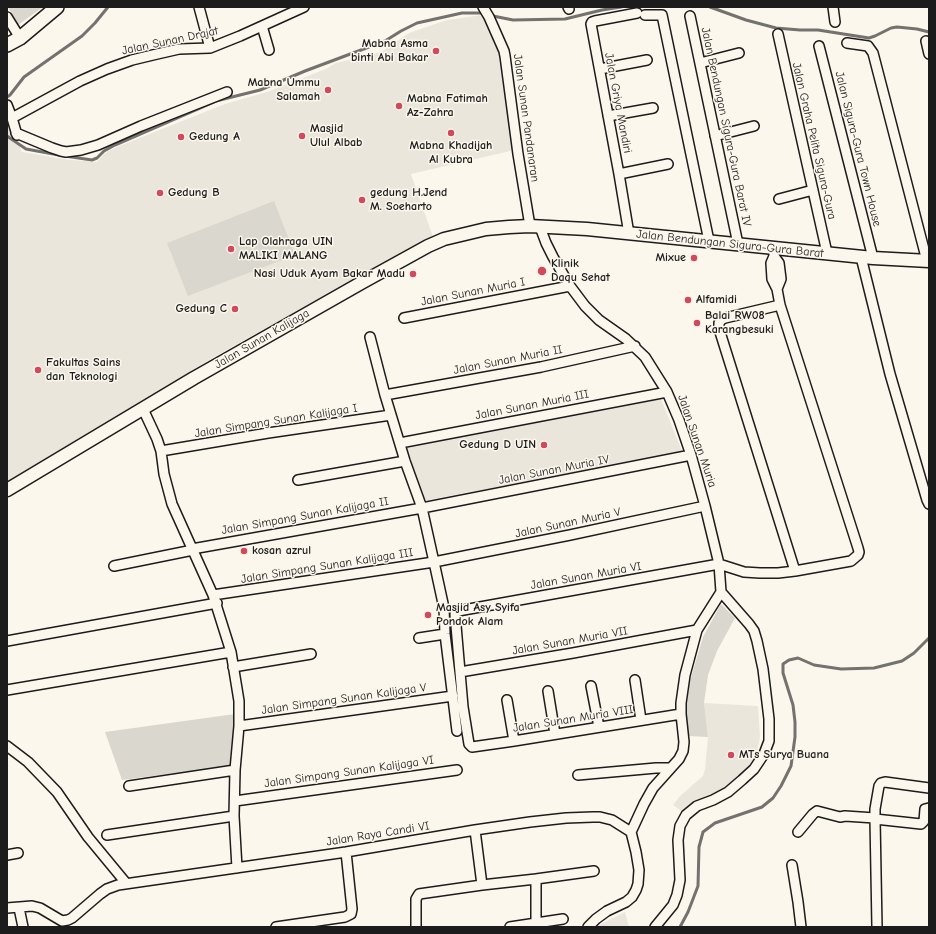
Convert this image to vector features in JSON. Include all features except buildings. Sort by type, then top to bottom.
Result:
[{"type":"main road","points":[[7,45],[20,38],[57,7]]},
{"type":"main road","name":"Jalan Bendungan Sigura-Gura Barat","points":[[535,227],[587,229],[738,244],[774,252],[928,261]]},
{"type":"main road","name":"Jalan Sunan Kalijaga","points":[[7,490],[266,336],[428,246],[444,239],[486,229],[535,227]]},
{"type":"street","points":[[199,7],[210,48]]},
{"type":"street","name":"Jalan Sunan Drajat","points":[[12,118],[80,81],[107,69],[132,60],[157,54],[179,50],[210,48],[304,7]]},
{"type":"street","name":"Jalan Sunan Pandanaran","points":[[483,7],[504,51],[518,154],[535,227]]},
{"type":"street","points":[[833,7],[835,22]]},
{"type":"street","name":"Jalan Griya Mandiri","points":[[629,234],[591,24],[592,22],[641,14],[662,15],[709,241]]},
{"type":"street","name":"Jalan Bendungan Sigura-Gura Barat IV","points":[[690,16],[738,244]]},
{"type":"street","points":[[7,17],[20,38]]},
{"type":"street","points":[[262,26],[269,50]]},
{"type":"street","name":"Jalan Graha Pelita Sigura-Gura","points":[[778,34],[827,254]]},
{"type":"street","points":[[926,41],[929,54]]},
{"type":"street","points":[[846,43],[868,46],[873,53],[928,261]]},
{"type":"street","name":"Jalan Sigura-Gura Town House","points":[[819,46],[867,257],[890,374],[929,504]]},
{"type":"street","points":[[700,63],[739,53]]},
{"type":"street","points":[[600,69],[647,60]]},
{"type":"street","points":[[8,107],[17,134],[66,152],[81,150],[98,145],[141,126],[227,92]]},
{"type":"street","points":[[608,116],[653,108]]},
{"type":"street","points":[[715,136],[754,126]]},
{"type":"street","points":[[619,174],[668,164]]},
{"type":"street","points":[[779,199],[813,190]]},
{"type":"street","name":"Jalan Sunan Muria","points":[[535,227],[546,243],[570,286],[599,320],[635,346],[645,357],[668,392],[692,455],[719,564],[721,592]]},
{"type":"street","points":[[719,564],[744,572],[795,572],[851,561],[858,555],[859,552],[780,305],[777,289],[772,279],[771,263],[774,252]]},
{"type":"street","name":"Jalan Sunan Muria I","points":[[404,318],[570,286]]},
{"type":"street","points":[[780,305],[725,318],[719,322],[719,326],[795,572]]},
{"type":"street","points":[[370,337],[391,415],[405,461],[422,508],[434,562],[444,608],[445,634],[457,731]]},
{"type":"street","name":"Jalan Sunan Muria II","points":[[385,395],[541,367],[635,346]]},
{"type":"street","name":"Jalan Sunan Muria III","points":[[400,443],[668,392]]},
{"type":"street","points":[[143,409],[162,451],[164,474],[172,504],[192,549],[217,597],[230,652],[239,701],[234,816],[237,868]]},
{"type":"street","name":"Jalan Simpang Sunan Kalijaga I","points":[[162,451],[268,433],[391,415]]},
{"type":"street","name":"Jalan Sunan Muria IV","points":[[422,508],[692,455]]},
{"type":"street","points":[[298,480],[405,461]]},
{"type":"street","name":"Jalan Sunan Muria V","points":[[434,562],[705,506]]},
{"type":"street","name":"Jalan Simpang Sunan Kalijaga II","points":[[114,566],[192,549],[422,508]]},
{"type":"street","name":"Jalan Simpang Sunan Kalijaga III","points":[[7,641],[217,597],[434,562]]},
{"type":"street","name":"Jalan Sunan Muria VI","points":[[460,672],[455,619],[455,614],[458,611],[719,564]]},
{"type":"street","points":[[588,927],[607,911],[626,902],[632,897],[636,890],[639,870],[631,832],[653,788],[679,759],[683,751],[684,742],[680,714],[685,675],[697,630],[721,592],[754,631],[763,669],[769,720],[769,741],[764,754],[754,769],[742,780],[728,792],[697,806],[686,815],[680,826],[678,840],[680,880],[677,895],[673,905],[655,927]]},
{"type":"street","name":"Jalan Sunan Muria VII","points":[[460,672],[697,630]]},
{"type":"street","points":[[419,638],[445,634]]},
{"type":"street","points":[[7,690],[230,652]]},
{"type":"street","points":[[233,667],[311,654]]},
{"type":"street","name":"Jalan Sunan Muria VIII","points":[[460,672],[463,707],[469,744],[472,747],[680,714]]},
{"type":"street","points":[[635,680],[641,720]]},
{"type":"street","points":[[591,686],[599,727]]},
{"type":"street","points":[[548,691],[555,734]]},
{"type":"street","name":"Jalan Simpang Sunan Kalijaga V","points":[[239,726],[453,696]]},
{"type":"street","points":[[507,700],[514,741]]},
{"type":"street","points":[[7,746],[28,762],[57,792],[88,837],[126,884]]},
{"type":"street","points":[[578,775],[670,768]]},
{"type":"street","points":[[129,786],[235,770]]},
{"type":"street","name":"Jalan Simpang Sunan Kalijaga VI","points":[[235,801],[457,770]]},
{"type":"street","points":[[877,927],[875,818],[879,786],[882,783],[892,783],[929,788]]},
{"type":"street","points":[[798,832],[812,814],[817,811],[840,817],[851,816],[875,818],[921,824],[924,821],[925,809],[929,808]]},
{"type":"street","points":[[107,836],[234,816]]},
{"type":"street","name":"Jalan Raya Candi VI","points":[[7,908],[32,906],[40,908],[62,921],[72,918],[107,889],[126,884],[346,852],[475,830],[545,821],[600,817],[612,820],[631,832]]},
{"type":"street","points":[[475,830],[482,885]]},
{"type":"street","points":[[276,927],[345,917],[351,914],[352,909],[346,852]]},
{"type":"street","points":[[7,855],[18,853]]},
{"type":"street","points":[[792,865],[801,927]]},
{"type":"street","points":[[416,927],[416,899],[419,894],[594,871]]},
{"type":"street","points":[[536,878],[536,923]]},
{"type":"street","points":[[19,908],[23,927]]},
{"type":"street","points":[[510,927],[562,919]]},
{"type":"shaded area","points":[[8,7],[43,7],[18,25]]},
{"type":"shaded area","points":[[482,15],[490,26],[500,51],[513,148],[510,151],[411,174],[433,237],[212,358],[7,486],[7,120],[22,152],[70,160],[97,162],[105,153],[117,147],[225,104],[267,92],[326,69],[336,63],[381,52],[409,33],[447,20]]},
{"type":"shaded area","name":"Lap Olahraga UIN MALIKI MALANG","points":[[274,201],[295,255],[188,296],[167,243]]},
{"type":"shaded area","points":[[661,399],[682,451],[423,501],[404,447]]},
{"type":"shaded area","points":[[721,604],[735,618],[717,651],[708,675],[704,703],[708,737],[689,736],[686,708],[690,681],[703,637]]},
{"type":"shaded area","name":"MTs Surya Buana","points":[[704,703],[758,706],[760,737],[754,759],[737,779],[724,789],[697,800],[689,805],[683,812],[673,805],[680,796],[703,776],[705,769],[708,737]]},
{"type":"shaded area","points":[[235,714],[230,766],[122,780],[105,732]]},
{"type":"shaded area","points":[[625,912],[629,927],[596,927],[597,926]]},
{"type":"waterway","points":[[7,97],[24,77],[82,36],[108,7]]},
{"type":"waterway","points":[[493,16],[513,20],[565,19],[621,7]]},
{"type":"waterway","points":[[710,7],[746,20],[776,28],[818,30],[869,38],[891,28],[897,27],[929,32]]},
{"type":"waterway","points":[[65,156],[92,160],[115,145],[216,101],[260,90],[305,71],[385,41],[417,23],[462,13],[482,13]]},
{"type":"waterway","points":[[7,136],[26,149],[59,155]]},
{"type":"waterway","points":[[680,927],[688,912],[698,886],[699,847],[703,832],[715,823],[762,807],[773,798],[791,766],[795,737],[795,722],[793,705],[783,673],[783,664],[789,660],[798,658],[814,665],[841,669],[874,668],[902,661],[914,653],[929,638]]},
{"type":"place","name":"Mabna Asma binti Abi Bakar","points":[[436,51]]},
{"type":"place","name":"Mabna Ummu Salamah","points":[[328,90]]},
{"type":"place","name":"Mabna Fatimah Az-Zahra","points":[[399,106]]},
{"type":"place","name":"Mabna Khadijah Al Kubra","points":[[451,133]]},
{"type":"place","name":"Masjid Ulul Albab","points":[[302,136]]},
{"type":"place","name":"Gedung A","points":[[181,137]]},
{"type":"place","name":"Gedung B","points":[[160,193]]},
{"type":"place","name":"gedung H.Jend M. Soeharto","points":[[362,200]]},
{"type":"place","name":"Lap Olahraga UIN MALIKI MALANG","points":[[231,249]]},
{"type":"place","name":"Mixue","points":[[694,258]]},
{"type":"place","name":"Klinik Daqu Sehat","points":[[542,271]]},
{"type":"place","name":"Nasi Uduk Ayam Bakar Madu","points":[[413,274]]},
{"type":"place","name":"Alfamidi","points":[[688,300]]},
{"type":"place","name":"Gedung C","points":[[235,309]]},
{"type":"place","name":"Balai RW08 Karangbesuki","points":[[697,323]]},
{"type":"place","name":"Fakultas Sains dan Teknologi","points":[[38,370]]},
{"type":"place","name":"Gedung D UIN","points":[[544,445]]},
{"type":"place","name":"kosan azrul","points":[[244,551]]},
{"type":"place","name":"Masjid Asy Syifa Pondok Alam","points":[[428,615]]},
{"type":"place","name":"MTs Surya Buana","points":[[731,755]]}]
